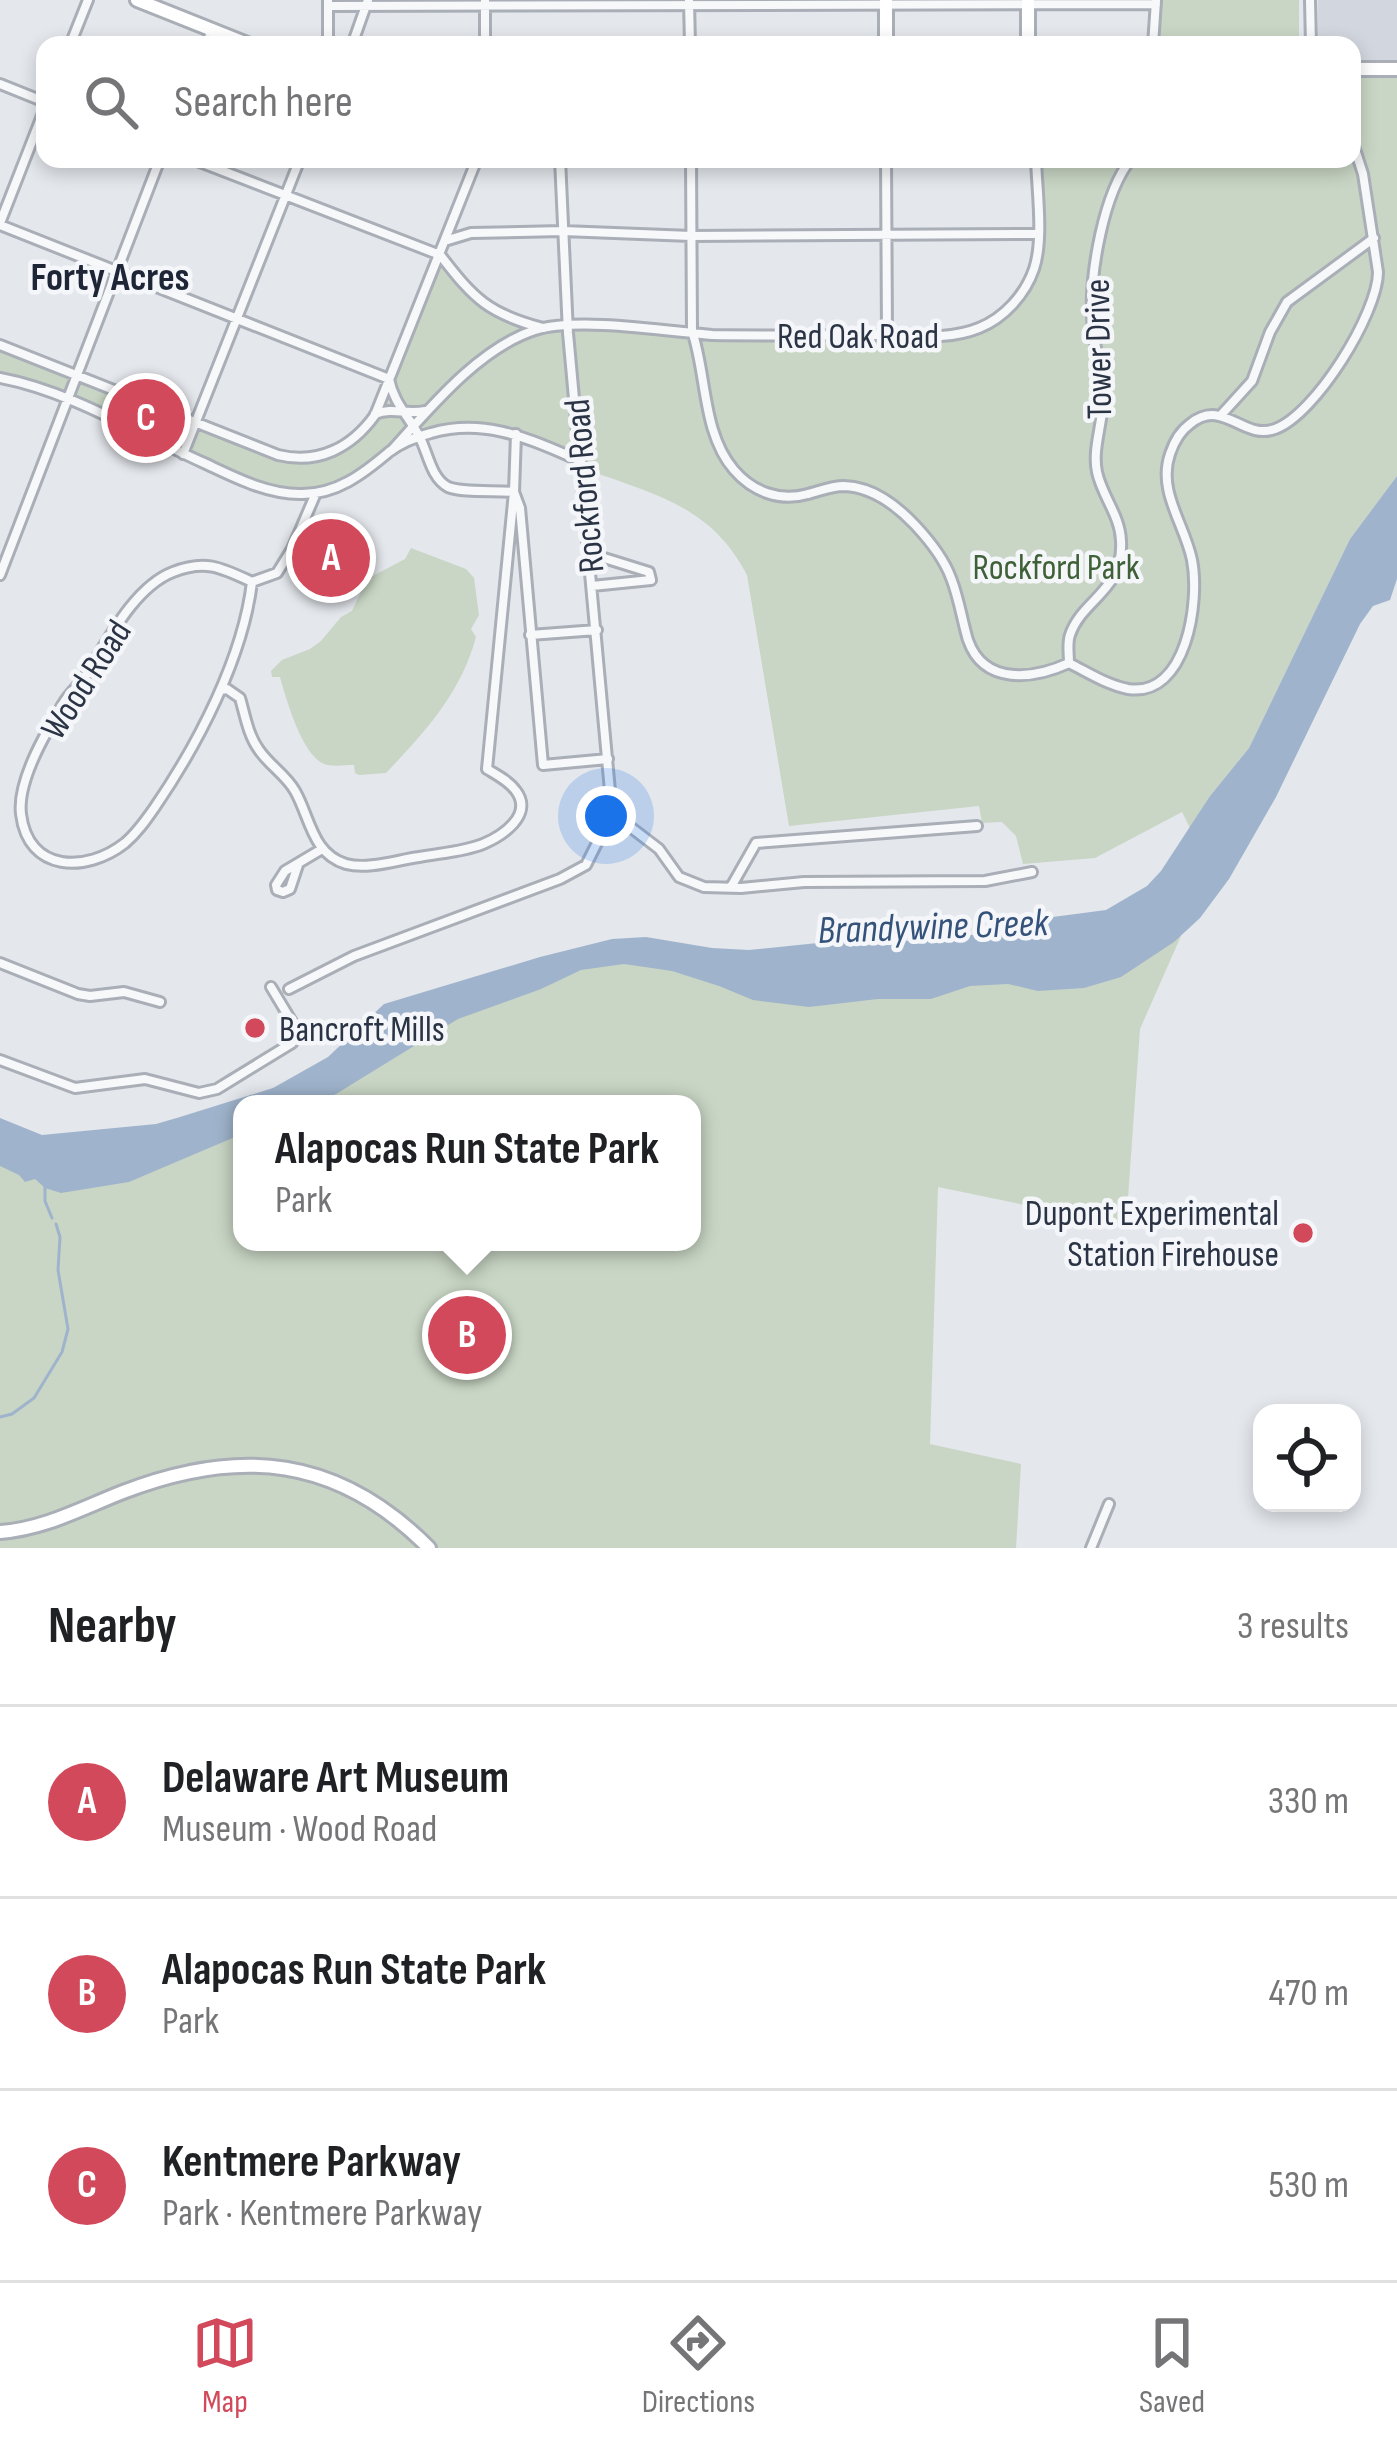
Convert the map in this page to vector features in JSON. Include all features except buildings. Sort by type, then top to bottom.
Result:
[{"type":"street","points":[[73,36],[88,0]]},
{"type":"street","points":[[137,0],[227,36]]},
{"type":"street","points":[[1310,0],[1311,36]]},
{"type":"street","points":[[886,2],[886,36]]},
{"type":"street","points":[[1028,2],[1028,36]]},
{"type":"street","points":[[328,36],[328,3],[1156,2],[1154,36]]},
{"type":"street","points":[[355,36],[368,3]]},
{"type":"street","points":[[485,3],[485,36]]},
{"type":"street","points":[[689,3],[690,36]]},
{"type":"street","points":[[210,36],[212,30]]},
{"type":"street","points":[[1361,69],[1397,69]]},
{"type":"street","points":[[0,84],[36,101]]},
{"type":"street","points":[[36,129],[0,224],[389,379],[400,410],[442,483],[452,489],[514,492]]},
{"type":"street","points":[[0,575],[157,168]]},
{"type":"street","points":[[216,168],[440,255]]},
{"type":"street","points":[[183,454],[296,168]]},
{"type":"street","points":[[0,345],[278,455],[309,458],[330,453],[355,438],[375,415],[474,168]]},
{"type":"street","name":"Rockford Road","points":[[560,168],[568,325],[612,814]]},
{"type":"street","points":[[691,168],[692,331],[716,441],[730,465],[746,482],[782,497],[844,486],[878,495],[916,526],[945,566],[969,643],[986,667],[1017,676],[1069,663],[1130,689],[1156,686],[1181,656],[1187,634],[1194,580],[1191,556],[1166,477],[1170,452],[1181,432],[1196,419],[1213,414],[1256,430],[1275,429],[1322,388],[1363,326],[1378,288],[1361,168]]},
{"type":"street","points":[[886,168],[887,335]]},
{"type":"street","name":"Red Oak Road","points":[[392,450],[426,411],[485,359],[544,328],[568,325],[712,335],[952,335],[974,330],[1009,308],[1028,284],[1037,256],[1036,168]]},
{"type":"street","name":"Tower Drive","points":[[1069,663],[1069,637],[1080,617],[1108,588],[1120,560],[1115,511],[1097,473],[1103,386],[1092,322],[1092,282],[1114,192],[1126,168]]},
{"type":"street","points":[[446,240],[471,233],[562,231],[691,236],[1037,234]]},
{"type":"street","points":[[1222,415],[1252,381],[1287,302],[1374,238]]},
{"type":"street","name":"Red Oak Road","points":[[440,255],[487,306],[544,328]]},
{"type":"street","points":[[0,378],[69,400],[183,454],[284,493],[316,494],[349,482],[419,436],[468,426],[516,434],[581,460]]},
{"type":"street","points":[[375,415],[390,410],[426,411]]},
{"type":"street","points":[[221,690],[240,698],[259,750],[297,794],[322,849],[344,864],[374,864],[469,848],[487,843],[513,825],[522,803],[518,794],[487,770],[516,434]]},
{"type":"street","points":[[514,492],[520,508],[544,765],[608,759]]},
{"type":"street","points":[[252,582],[277,573],[316,494]]},
{"type":"street","points":[[588,553],[649,572],[651,580],[592,586]]},
{"type":"street","name":"Wood Road","points":[[218,566],[252,582],[248,615],[221,690],[139,830],[122,845],[84,864],[56,863],[37,850],[20,811],[26,775],[65,700],[145,590],[170,573],[191,567],[218,566]]},
{"type":"street","points":[[530,635],[597,629]]},
{"type":"street","points":[[289,989],[354,956],[586,866],[612,814],[659,848],[679,877],[704,887],[986,881],[1032,872]]},
{"type":"street","points":[[731,887],[756,843],[977,826]]},
{"type":"street","points":[[298,865],[322,849]]},
{"type":"street","points":[[0,963],[78,994],[124,992],[160,1002]]},
{"type":"street","points":[[0,1060],[75,1088],[145,1079],[199,1093],[217,1089],[297,1037],[271,988]]},
{"type":"street","points":[[0,1532],[46,1523],[164,1477],[212,1466],[256,1465],[317,1477],[370,1498],[404,1522],[429,1548]]},
{"type":"street","points":[[1091,1548],[1108,1504]]},
{"type":"shaded area","points":[[1318,0],[1397,0],[1397,66],[1361,66],[1361,36],[1318,36]]},
{"type":"green space","points":[[1162,0],[1299,0],[1299,36],[1160,36]]},
{"type":"green space","name":"Rockford Park","points":[[1397,75],[1397,476],[1350,539],[1249,748],[1190,828],[1182,812],[1095,858],[1023,864],[1016,836],[1002,822],[982,823],[979,806],[789,826],[747,575],[717,533],[699,518],[659,496],[588,470],[581,460],[482,427],[419,436],[413,426],[372,467],[316,493],[274,491],[69,400],[0,378],[0,345],[288,457],[340,448],[375,415],[440,255],[486,306],[529,324],[701,334],[942,336],[984,326],[1023,292],[1037,257],[1036,168],[1361,168],[1361,76]]},
{"type":"green space","points":[[411,548],[466,569],[474,578],[479,615],[471,629],[476,637],[461,676],[428,727],[386,773],[359,775],[354,765],[327,765],[316,759],[296,725],[280,677],[272,677],[271,671],[282,660],[321,641],[352,611],[367,579],[405,559]]},
{"type":"green space","points":[[1169,928],[1181,936],[1140,1029],[1126,1226],[938,1187],[930,1444],[1021,1464],[1016,1548],[0,1548],[0,1146],[233,1114],[233,1251],[701,1251],[701,1095],[284,1095],[602,948],[741,964]]},
{"type":"water","points":[[1397,476],[1397,579],[1390,600],[1373,606],[1360,624],[1276,797],[1229,879],[1200,918],[1174,942],[1121,977],[1084,988],[1038,991],[1008,984],[970,986],[931,999],[809,1007],[753,1000],[672,971],[624,964],[581,970],[458,1019],[334,1095],[251,1095],[273,1088],[328,1057],[384,1004],[612,939],[646,937],[749,950],[866,938],[911,941],[1000,932],[1030,920],[1106,910],[1147,886],[1161,871],[1210,796],[1249,748],[1350,539]]},
{"type":"water","points":[[233,1100],[233,1138],[129,1182],[61,1193],[35,1179],[25,1182],[0,1166],[0,1118],[42,1135],[156,1124]]},
{"type":"waterway","points":[[45,1185],[52,1218]]},
{"type":"waterway","points":[[0,1417],[34,1398],[62,1352],[68,1329],[56,1224]]},
{"type":"place","name":"Kentmere Parkway","points":[[146,418]]},
{"type":"place","name":"Delaware Art Museum","points":[[331,558]]},
{"type":"place","name":"Bancroft Mills","points":[[255,1028]]},
{"type":"place","name":"Dupont Experimental Station Firehouse","points":[[1303,1233]]},
{"type":"place","name":"Alapocas Run State Park","points":[[467,1335]]},
{"type":"district","name":"Forty Acres","points":[[110,276]]},
{"type":"water label","name":"Brandywine Creek","points":[[933,925]]}]
